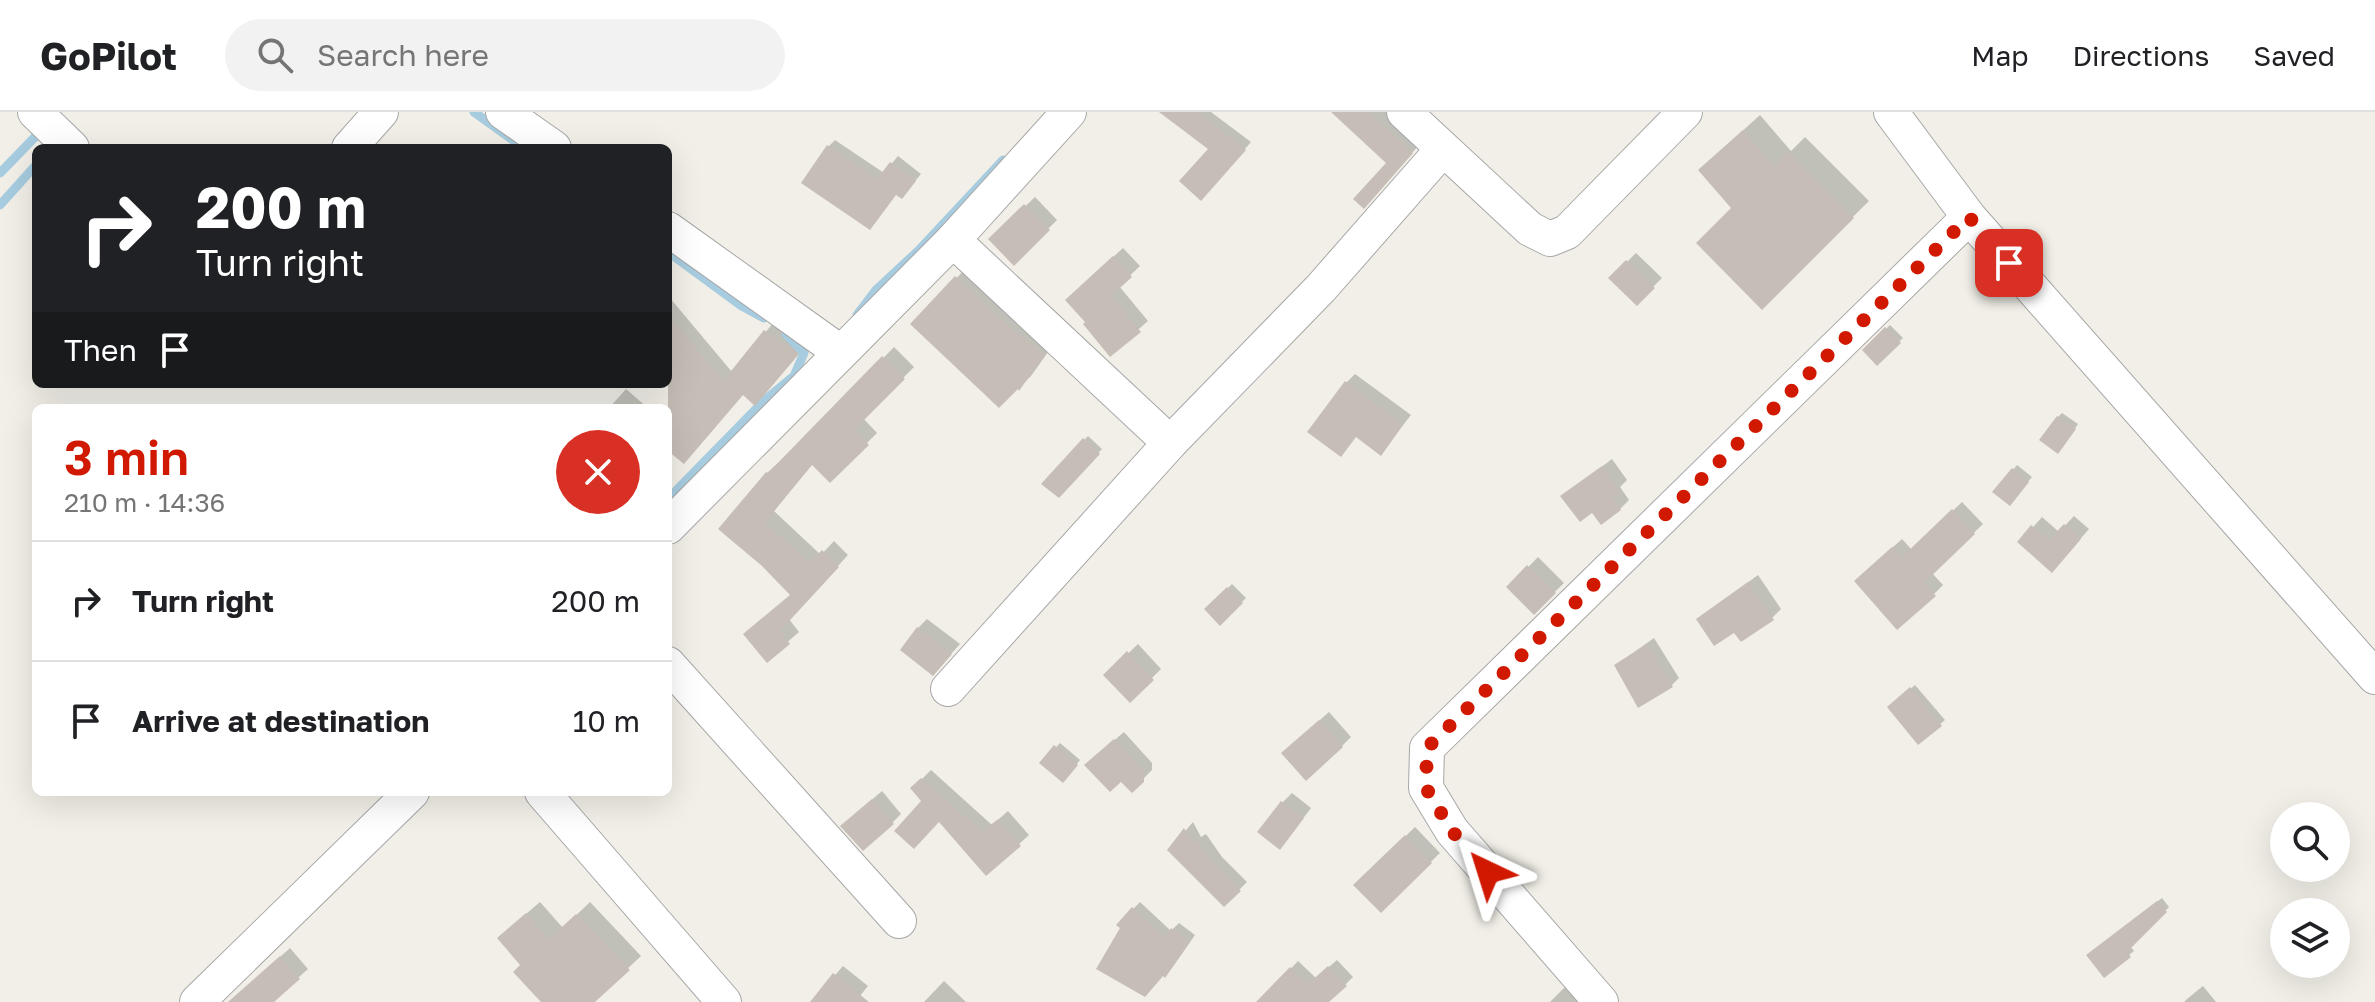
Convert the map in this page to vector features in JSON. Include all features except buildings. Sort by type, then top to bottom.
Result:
[{"type":"street","points":[[35,112],[68,144]]},
{"type":"street","points":[[353,144],[381,112]]},
{"type":"street","points":[[503,112],[548,144]]},
{"type":"street","points":[[672,523],[953,240],[1069,112]]},
{"type":"street","points":[[1404,112],[1530,229],[1550,239],[1567,232],[1685,112]]},
{"type":"street","points":[[1891,112],[1969,217],[2375,677]]},
{"type":"street","points":[[948,689],[1170,443],[1321,288],[1443,149]]},
{"type":"street","points":[[1601,1002],[1452,831],[1426,788],[1427,748],[1969,217]]},
{"type":"street","points":[[672,232],[840,352]]},
{"type":"street","points":[[953,240],[1170,443]]},
{"type":"street","points":[[672,668],[899,921]]},
{"type":"street","points":[[209,998],[408,796]]},
{"type":"street","points":[[545,796],[724,1002]]},
{"type":"waterway","points":[[474,112],[518,144]]},
{"type":"waterway","points":[[0,173],[35,137],[47,132]]},
{"type":"waterway","points":[[857,315],[876,290],[918,251],[1003,160]]},
{"type":"waterway","points":[[0,205],[32,169]]},
{"type":"waterway","points":[[672,255],[740,305],[764,318]]},
{"type":"waterway","points":[[672,495],[765,400],[794,376],[804,353],[786,334]]},
{"type":"route","points":[[1488,872],[1452,831],[1426,788],[1427,748],[1969,217],[2009,263]]}]
